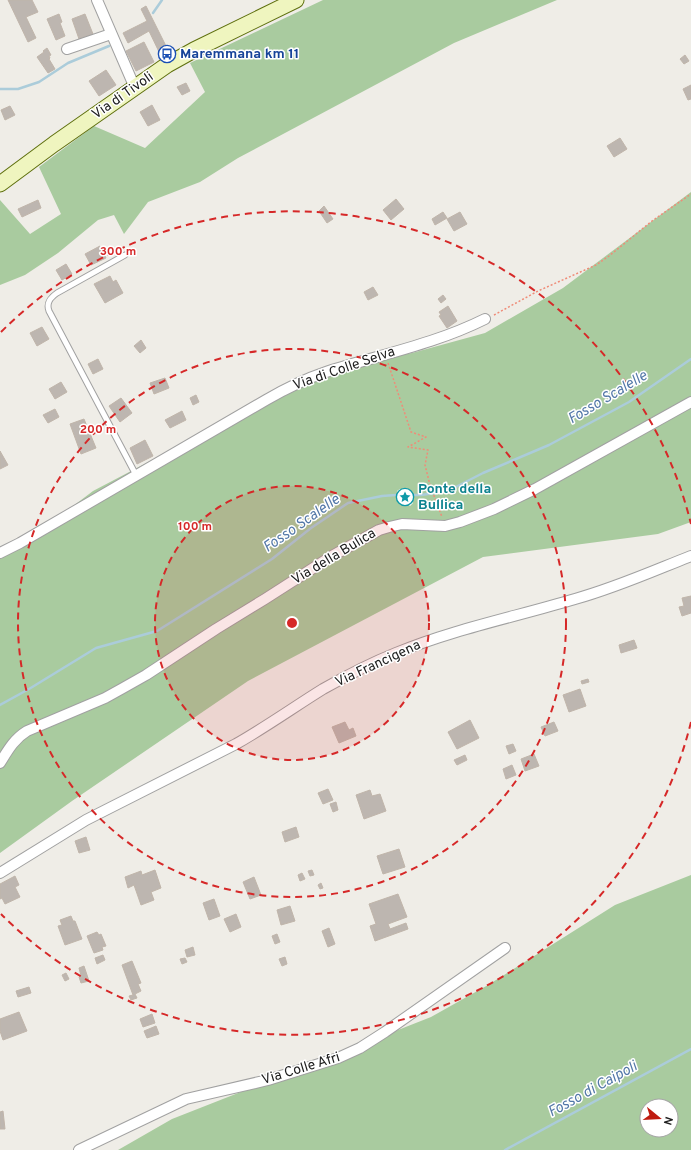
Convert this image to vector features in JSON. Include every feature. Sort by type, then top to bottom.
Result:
[{"type":"main road","name":"Via di Tivoli","points":[[0,184],[167,66],[296,0]]},
{"type":"street","points":[[96,0],[135,88]]},
{"type":"street","points":[[67,49],[111,34]]},
{"type":"street","name":"Via di Colle Selva","points":[[0,553],[20,544],[136,475],[290,387],[323,373],[449,335],[485,319]]},
{"type":"street","name":"Via della Bulica","points":[[0,763],[10,745],[27,731],[105,698],[128,686],[229,620],[332,556],[379,530],[396,525],[410,524],[445,526],[464,521],[535,490],[691,402]]},
{"type":"street","name":"Via Francigena","points":[[0,873],[86,820],[236,744],[355,672],[426,642],[600,592],[691,556]]},
{"type":"street","name":"Via Colle Afri","points":[[78,1150],[186,1099],[268,1080],[346,1055],[385,1032],[505,948]]},
{"type":"lane","points":[[126,256],[56,293],[50,298],[48,304],[49,311],[136,475]]},
{"type":"path","points":[[485,319],[538,291],[596,265],[652,221],[691,194]]},
{"type":"path","points":[[385,354],[411,432],[426,437],[408,447],[428,450],[425,465],[430,485],[445,526]]},
{"type":"green space","points":[[323,0],[557,0],[454,43],[238,158],[200,182],[148,202],[124,234],[114,215],[98,220],[58,253],[25,275],[0,285],[0,200],[30,234],[61,214],[39,167],[94,126],[145,148],[205,92],[190,63]]},
{"type":"green space","points":[[691,192],[691,522],[658,534],[483,557],[248,681],[72,801],[0,853],[0,559],[23,544],[93,491],[192,439],[353,363],[412,353],[485,333],[563,288]]},
{"type":"green space","points":[[691,875],[691,1150],[118,1150],[172,1119],[431,1017],[488,985],[615,905]]},
{"type":"pier","name":"Ponte della Bullica","points":[[400,489],[413,503],[410,506],[397,491]]},
{"type":"building","points":[[8,0],[32,0],[38,12],[26,17],[36,38],[28,42]]},
{"type":"building","points":[[146,6],[169,52],[161,56],[149,31],[128,43],[123,33],[147,21],[141,9]]},
{"type":"building","points":[[59,14],[62,22],[60,23],[65,36],[56,40],[47,19]]},
{"type":"building","points":[[85,14],[93,34],[79,39],[72,19]]},
{"type":"building","points":[[144,42],[154,62],[136,71],[126,51]]},
{"type":"building","points":[[47,48],[51,55],[49,56],[49,59],[55,69],[48,73],[37,57]]},
{"type":"building","points":[[685,55],[689,61],[684,64],[680,59]]},
{"type":"building","points":[[106,70],[116,85],[99,96],[89,81]]},
{"type":"building","points":[[186,83],[190,91],[182,95],[177,87]]},
{"type":"building","points":[[691,85],[691,99],[688,100],[683,89]]},
{"type":"building","points":[[152,105],[160,120],[148,126],[140,112]]},
{"type":"building","points":[[10,106],[15,115],[5,120],[1,110]]},
{"type":"building","points":[[620,138],[627,149],[614,157],[607,146]]},
{"type":"building","points":[[396,199],[404,209],[391,220],[383,210]]},
{"type":"building","points":[[38,200],[41,208],[22,217],[18,209]]},
{"type":"building","points":[[324,206],[333,219],[327,223],[319,211]]},
{"type":"building","points":[[443,212],[447,218],[435,225],[432,219]]},
{"type":"building","points":[[460,212],[467,224],[454,231],[447,219]]},
{"type":"building","points":[[100,246],[106,258],[91,265],[85,254]]},
{"type":"building","points":[[66,264],[72,274],[62,280],[56,270]]},
{"type":"building","points":[[110,276],[113,282],[116,280],[123,293],[105,303],[94,284]]},
{"type":"building","points":[[373,287],[378,295],[368,300],[364,292]]},
{"type":"building","points":[[443,295],[446,299],[441,303],[438,299]]},
{"type":"building","points":[[448,306],[457,321],[447,328],[439,316],[441,315],[439,312]]},
{"type":"building","points":[[42,327],[49,339],[37,346],[30,333]]},
{"type":"building","points":[[141,340],[146,348],[140,353],[134,346]]},
{"type":"building","points":[[98,359],[103,369],[93,374],[88,364]]},
{"type":"building","points":[[165,378],[169,388],[154,394],[150,383]]},
{"type":"building","points":[[61,382],[67,392],[55,399],[49,389]]},
{"type":"building","points":[[196,395],[199,402],[193,405],[190,398]]},
{"type":"building","points":[[121,398],[132,413],[120,422],[109,406]]},
{"type":"building","points":[[55,409],[59,417],[48,423],[43,415]]},
{"type":"building","points":[[182,411],[186,420],[170,428],[165,420]]},
{"type":"building","points":[[84,419],[96,448],[81,454],[70,424]]},
{"type":"building","points":[[145,440],[153,456],[137,464],[130,448]]},
{"type":"building","points":[[0,451],[8,465],[0,469]]},
{"type":"building","points":[[691,596],[691,613],[682,616],[679,607],[684,606],[682,598]]},
{"type":"building","points":[[634,640],[637,648],[621,653],[619,645]]},
{"type":"building","points":[[588,679],[589,682],[582,684],[581,681]]},
{"type":"building","points":[[580,689],[586,706],[569,712],[563,695]]},
{"type":"building","points":[[470,720],[479,738],[457,749],[448,732]]},
{"type":"building","points":[[345,722],[349,730],[353,728],[356,736],[339,743],[332,727]]},
{"type":"building","points":[[554,722],[558,731],[545,736],[541,727]]},
{"type":"building","points":[[513,744],[516,751],[509,754],[506,746]]},
{"type":"building","points":[[534,754],[539,766],[525,771],[521,759]]},
{"type":"building","points":[[465,755],[467,760],[457,765],[454,760]]},
{"type":"building","points":[[512,765],[516,775],[506,779],[503,769]]},
{"type":"building","points":[[328,789],[333,800],[323,804],[318,793]]},
{"type":"building","points":[[370,790],[372,796],[380,794],[386,811],[364,819],[356,795]]},
{"type":"building","points":[[336,802],[338,810],[333,812],[330,804]]},
{"type":"building","points":[[296,827],[299,837],[285,842],[282,832]]},
{"type":"building","points":[[86,837],[90,850],[79,853],[75,841]]},
{"type":"building","points":[[399,849],[405,867],[383,874],[377,856]]},
{"type":"building","points":[[155,870],[161,888],[151,892],[154,900],[141,905],[134,885],[128,888],[125,877],[141,871],[142,875]]},
{"type":"building","points":[[312,870],[314,875],[310,876],[308,871]]},
{"type":"building","points":[[302,873],[305,879],[300,881],[298,875]]},
{"type":"building","points":[[15,876],[19,885],[15,887],[20,897],[5,904],[2,898],[0,899],[0,884]]},
{"type":"building","points":[[254,877],[261,895],[250,899],[243,882]]},
{"type":"building","points":[[321,883],[323,888],[320,889],[318,885]]},
{"type":"building","points":[[398,894],[407,917],[388,924],[390,929],[406,923],[408,929],[375,941],[370,926],[376,924],[369,904]]},
{"type":"building","points":[[214,899],[220,916],[209,920],[203,903]]},
{"type":"building","points":[[290,906],[295,921],[281,925],[277,910]]},
{"type":"building","points":[[236,914],[241,927],[230,932],[224,919]]},
{"type":"building","points":[[71,916],[73,921],[75,921],[82,939],[65,945],[58,926],[62,925],[60,920]]},
{"type":"building","points":[[329,928],[335,944],[328,947],[322,931]]},
{"type":"building","points":[[97,932],[99,935],[101,934],[106,946],[102,947],[103,950],[94,953],[87,936]]},
{"type":"building","points":[[277,934],[280,942],[275,944],[272,936]]},
{"type":"building","points":[[193,947],[195,955],[187,957],[185,950]]},
{"type":"building","points":[[103,955],[105,960],[97,964],[95,958]]},
{"type":"building","points":[[285,957],[287,964],[282,966],[279,959]]},
{"type":"building","points":[[185,958],[187,962],[182,964],[180,959]]},
{"type":"building","points":[[132,961],[141,983],[138,984],[141,991],[135,994],[137,998],[131,1000],[129,996],[133,995],[122,965]]},
{"type":"building","points":[[84,966],[89,981],[81,983],[79,968]]},
{"type":"building","points":[[66,973],[69,979],[65,981],[62,975]]},
{"type":"building","points":[[29,987],[31,993],[18,997],[16,991]]},
{"type":"building","points":[[19,1012],[27,1031],[3,1040],[0,1031],[0,1019]]},
{"type":"building","points":[[152,1014],[155,1023],[143,1027],[140,1019]]},
{"type":"building","points":[[156,1026],[159,1034],[147,1038],[144,1031]]},
{"type":"building","points":[[3,1111],[5,1129],[0,1129],[0,1112]]},
{"type":"waterway","points":[[153,13],[162,0]]},
{"type":"waterway","points":[[0,89],[18,89],[39,82],[68,63],[109,46]]},
{"type":"waterway","name":"Fosso Scalelle","points":[[0,705],[96,648],[157,631],[272,559],[311,528],[348,503],[382,496],[421,495],[448,491],[483,473],[549,445],[629,402],[691,359]]},
{"type":"waterway","name":"Fosso di Caipoli","points":[[505,1150],[691,1049]]},
{"type":"place","name":"Maremmana km 11","points":[[167,54]]},
{"type":"place","name":"Ponte della Bullica","points":[[405,497]]}]
